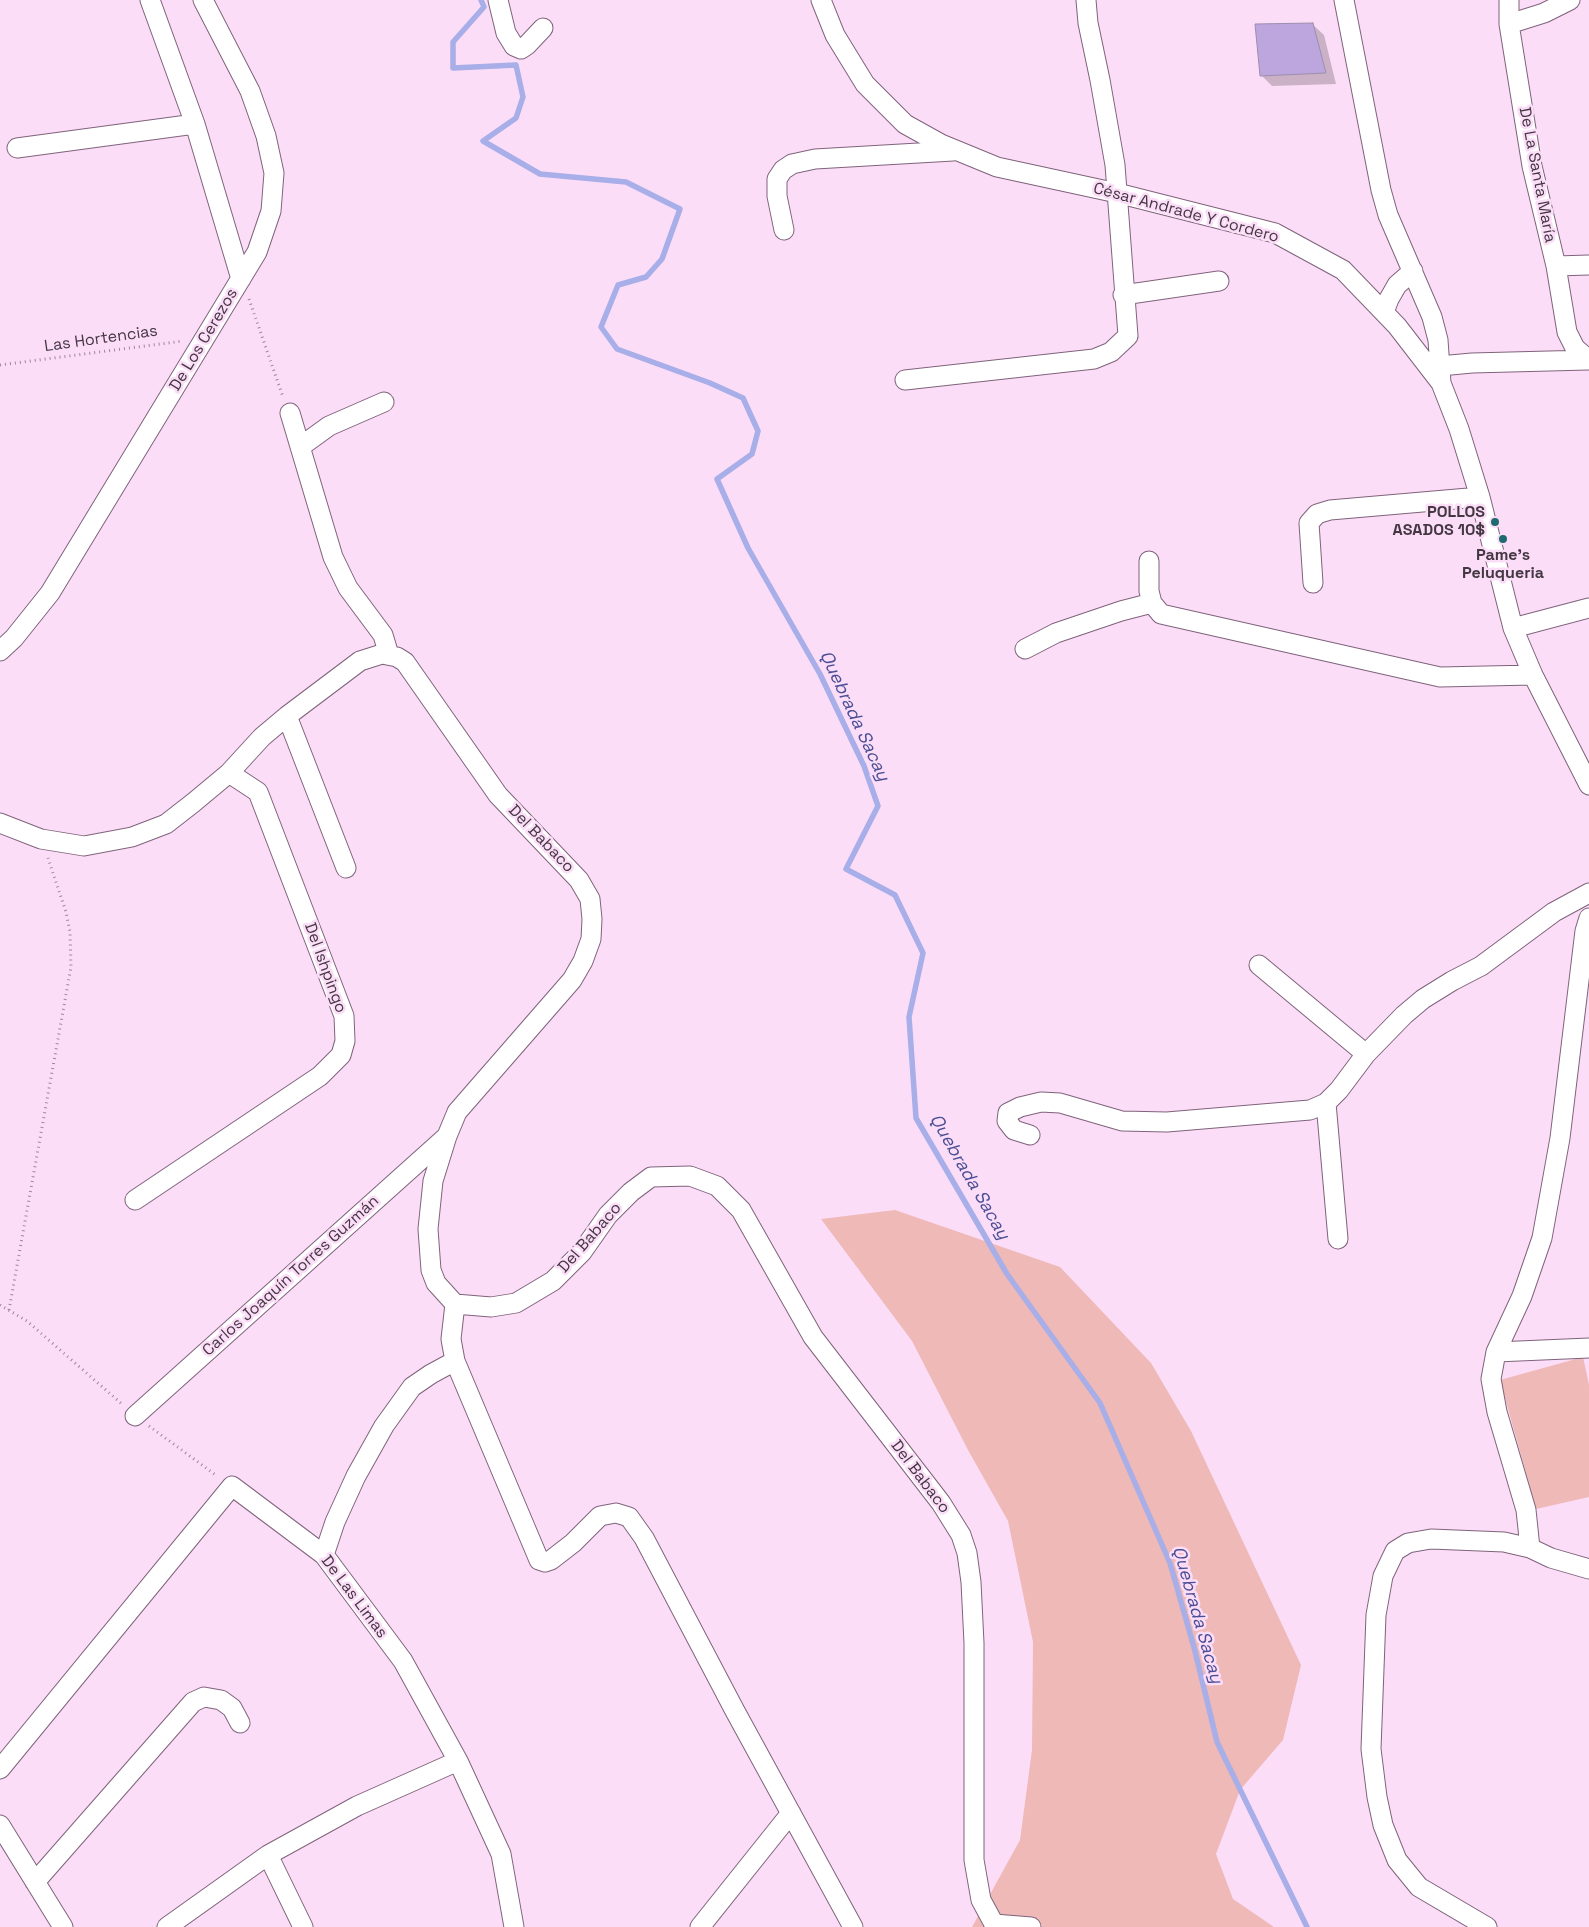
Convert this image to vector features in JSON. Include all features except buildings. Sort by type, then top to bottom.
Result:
[{"type":"street","points":[[150,0],[195,124],[241,279]]},
{"type":"street","name":"De Los Cerezos","points":[[0,650],[14,638],[50,593],[257,252],[271,211],[274,173],[266,136],[250,91],[202,0]]},
{"type":"street","points":[[498,0],[506,33],[514,46],[521,49],[543,28]]},
{"type":"street","name":"César Andrade Y Cordero","points":[[821,0],[835,35],[865,84],[905,124],[941,144],[997,167],[1117,193],[1274,233],[1343,270],[1441,374],[1480,497],[1514,628],[1533,675],[1589,785]]},
{"type":"street","points":[[905,380],[1094,359],[1111,352],[1128,336],[1123,295],[1113,155],[1088,23],[1086,0]]},
{"type":"street","points":[[1344,0],[1381,190],[1388,215],[1432,317],[1438,340],[1441,374],[1472,363],[1584,356]]},
{"type":"street","name":"De La Santa María","points":[[1509,0],[1509,24],[1532,166],[1556,266],[1567,332],[1584,356]]},
{"type":"street","points":[[1509,24],[1544,13],[1570,0]]},
{"type":"street","points":[[18,148],[195,124]]},
{"type":"street","points":[[784,230],[777,196],[777,178],[782,170],[792,164],[815,159],[957,150]]},
{"type":"street","points":[[1556,266],[1589,265]]},
{"type":"street","points":[[1384,312],[1389,299],[1398,285],[1413,271]]},
{"type":"street","points":[[1123,295],[1219,281]]},
{"type":"street","points":[[300,448],[329,426],[384,402]]},
{"type":"street","points":[[0,823],[41,839],[84,846],[132,837],[166,824],[229,773],[262,737],[287,716],[360,661],[375,656],[389,655],[383,635],[348,588],[332,557],[290,414]]},
{"type":"street","points":[[1313,583],[1309,523],[1318,514],[1330,510],[1480,497]]},
{"type":"street","points":[[1149,561],[1149,591],[1152,603],[1161,614],[1440,677],[1533,675]]},
{"type":"street","points":[[1025,648],[1056,633],[1121,611],[1152,603]]},
{"type":"street","points":[[1514,628],[1589,608]]},
{"type":"street","name":"Del Babaco","points":[[389,655],[405,662],[498,795],[580,880],[590,899],[592,919],[591,939],[584,961],[572,980],[457,1112],[447,1136],[433,1181],[428,1229],[431,1270],[436,1283],[455,1304],[491,1307],[516,1303],[553,1281],[582,1252],[608,1215],[631,1192],[651,1178],[690,1176],[717,1186],[741,1210],[813,1337],[941,1503],[961,1535],[967,1553],[971,1582],[974,1643],[974,1860],[981,1900],[993,1926],[1031,1927]]},
{"type":"street","points":[[287,716],[346,868]]},
{"type":"street","name":"Del Ishpingo","points":[[135,1200],[320,1076],[340,1055],[345,1041],[344,1016],[258,792],[229,773]]},
{"type":"street","points":[[1030,1135],[1014,1130],[1007,1121],[1008,1113],[1020,1107],[1042,1102],[1060,1103],[1122,1121],[1167,1122],[1310,1110],[1326,1103],[1339,1090],[1366,1054],[1404,1014],[1452,981],[1481,966],[1554,912],[1589,893]]},
{"type":"street","points":[[1530,1548],[1526,1510],[1497,1412],[1491,1379],[1496,1352],[1522,1296],[1542,1238],[1560,1138],[1584,941],[1589,918]]},
{"type":"street","points":[[1258,965],[1366,1054]]},
{"type":"street","points":[[1326,1103],[1338,1239]]},
{"type":"street","name":"Carlos Joaquín Torres Guzmán","points":[[135,1416],[447,1136]]},
{"type":"street","points":[[455,1304],[451,1339],[455,1361],[539,1560],[545,1562],[551,1560],[572,1544],[600,1516],[616,1513],[629,1516],[644,1538],[853,1927]]},
{"type":"street","points":[[1496,1352],[1589,1348]]},
{"type":"street","points":[[324,1555],[335,1522],[352,1483],[384,1426],[412,1387],[455,1361]]},
{"type":"street","points":[[0,1769],[232,1486]]},
{"type":"street","name":"De Las Limas","points":[[232,1486],[324,1555],[403,1661],[458,1761],[501,1854],[514,1927]]},
{"type":"street","points":[[1487,1927],[1419,1887],[1396,1860],[1383,1825],[1377,1797],[1371,1749],[1376,1615],[1383,1576],[1395,1551],[1408,1543],[1431,1539],[1504,1542],[1530,1548],[1551,1558],[1589,1569]]},
{"type":"street","points":[[35,1882],[193,1702],[204,1697],[221,1700],[232,1708],[240,1723]]},
{"type":"street","points":[[167,1927],[268,1855],[357,1806],[458,1761]]},
{"type":"street","points":[[700,1927],[791,1813]]},
{"type":"street","points":[[0,1825],[62,1927]]},
{"type":"street","points":[[268,1855],[303,1927]]},
{"type":"path","points":[[241,279],[259,324],[276,382],[290,414]]},
{"type":"path","name":"Las Hortencias","points":[[0,365],[205,338]]},
{"type":"path","points":[[9,1310],[71,967],[70,932],[66,912],[41,839]]},
{"type":"path","points":[[0,1305],[27,1321],[135,1416],[232,1486]]},
{"type":"shaded area","points":[[895,1210],[1060,1267],[1151,1363],[1191,1431],[1301,1665],[1283,1740],[1240,1790],[1216,1854],[1233,1899],[1274,1927],[972,1927],[1020,1840],[1032,1750],[1033,1642],[1008,1521],[968,1450],[912,1341],[821,1219]]},
{"type":"shaded area","points":[[1583,1357],[1589,1385],[1589,1497],[1536,1509],[1500,1380]]},
{"type":"waterway","name":"Quebrada Sacay","points":[[481,0],[484,7],[453,42],[453,68],[516,65],[523,97],[516,118],[483,141],[540,174],[626,182],[680,209],[662,259],[646,277],[618,285],[601,327],[617,349],[710,383],[743,398],[758,431],[752,454],[717,479],[748,548],[820,674],[864,766],[878,806],[846,869],[895,895],[923,953],[909,1017],[916,1118],[1007,1274],[1100,1403],[1170,1563],[1195,1651],[1217,1742],[1307,1927]]},
{"type":"place","name":"POLLOS ASADOS 10$","points":[[1495,522]]},
{"type":"place","name":"Pame's Peluqueria","points":[[1503,539]]}]
